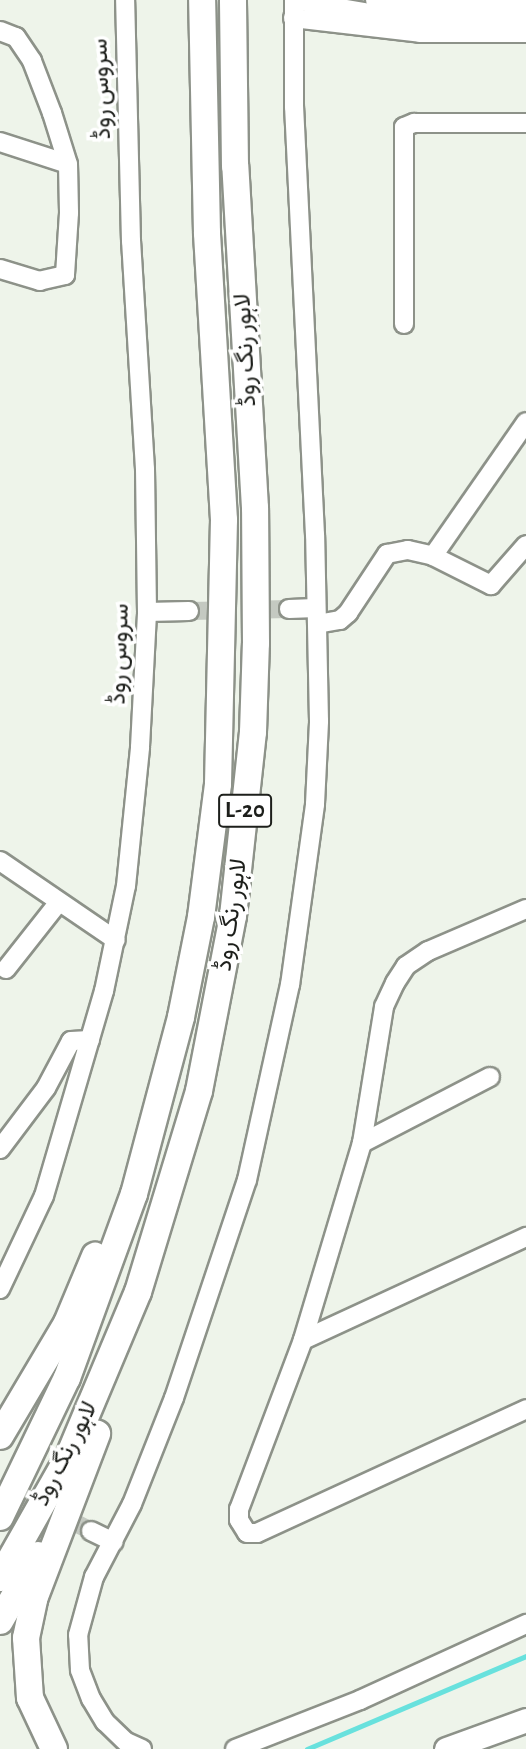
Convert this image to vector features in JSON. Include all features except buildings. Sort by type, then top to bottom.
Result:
[{"type":"highway","name":"لاہور رنگ روڈ","points":[[0,1517],[67,1378],[130,1206],[151,1135],[201,917],[221,733],[224,520],[207,233],[202,0]]},
{"type":"highway","name":"لاہور رنگ روڈ","points":[[0,1578],[69,1456],[113,1357],[171,1191],[218,1012],[233,916],[253,732],[255,508],[235,166],[233,0]]},
{"type":"highway","points":[[0,1436],[67,1323],[111,1214],[151,1135]]},
{"type":"highway","points":[[54,1749],[30,1698],[25,1660],[34,1599],[107,1409],[113,1357]]},
{"type":"highway","points":[[0,1621],[63,1519]]},
{"type":"main road","points":[[446,1749],[526,1720]]},
{"type":"street","name":"سروس روڈ","points":[[0,1289],[44,1196],[116,940],[126,886],[140,747],[147,612],[125,0]]},
{"type":"street","points":[[375,0],[526,4]]},
{"type":"street","points":[[293,4],[381,15],[526,19]]},
{"type":"street","points":[[293,4],[420,33],[526,33]]},
{"type":"street","points":[[142,1749],[126,1742],[105,1722],[80,1670],[78,1635],[94,1577],[114,1542],[206,1311],[247,1180],[290,985],[315,804],[317,616],[293,4]]},
{"type":"street","points":[[0,31],[16,37],[32,61],[68,164],[65,275],[40,281],[0,269]]},
{"type":"street","points":[[404,324],[404,127],[414,123],[526,122]]},
{"type":"street","points":[[0,142],[68,164]]},
{"type":"street","points":[[433,556],[526,422]]},
{"type":"street","points":[[289,609],[340,620],[348,613],[387,554],[408,550],[433,556],[491,584],[526,545]]},
{"type":"street","points":[[147,612],[190,611]]},
{"type":"street","points":[[0,861],[116,940]]},
{"type":"street","points":[[6,969],[59,902]]},
{"type":"street","points":[[526,909],[428,951],[406,966],[384,1007],[362,1143],[303,1340],[239,1509],[247,1533],[271,1527],[526,1409]]},
{"type":"street","points":[[0,1149],[46,1088],[71,1041],[90,1040]]},
{"type":"street","points":[[362,1143],[490,1077]]},
{"type":"street","points":[[303,1340],[526,1237]]},
{"type":"street","points":[[90,1531],[114,1542]]},
{"type":"street","points":[[235,1749],[360,1700],[526,1624]]},
{"type":"waterway","points":[[307,1749],[526,1656]]},
{"type":"tunnel","points":[[189,611],[289,609]]},
{"type":"tunnel","points":[[0,1484],[91,1531]]}]
